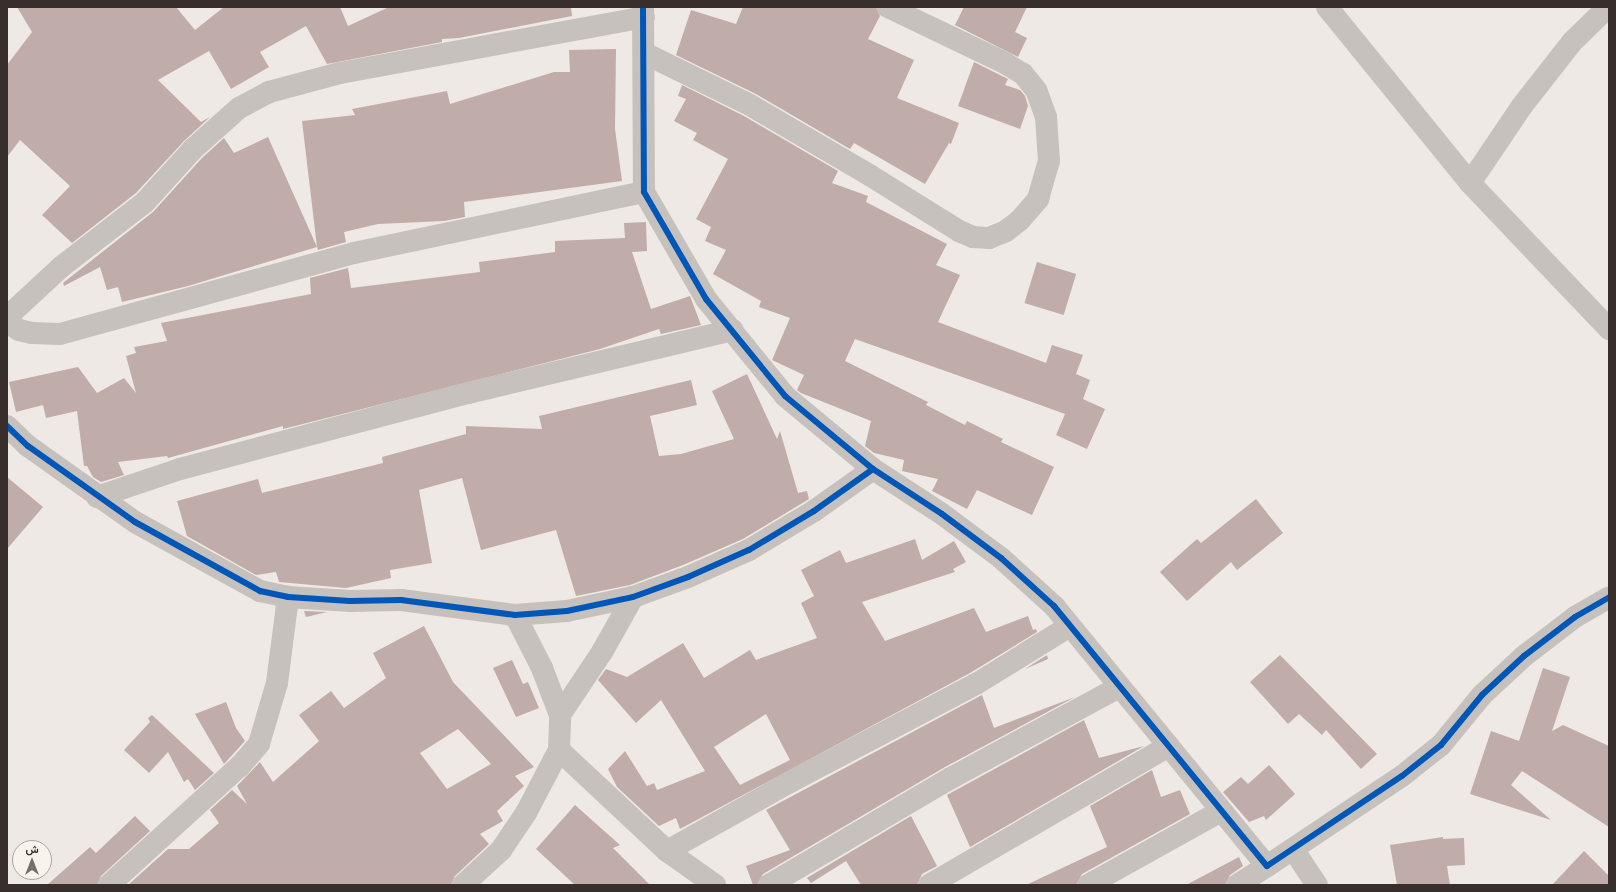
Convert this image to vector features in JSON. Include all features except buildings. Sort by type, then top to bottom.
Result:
[{"type":"street","points":[[644,53],[750,106],[871,176],[959,231],[974,237],[989,238],[1006,231],[1020,220],[1038,199],[1049,161],[1046,117],[1036,90],[1023,74],[1005,63],[888,7]]},
{"type":"street","points":[[1327,7],[1470,183],[1609,329]]},
{"type":"street","points":[[1470,183],[1522,106],[1572,42],[1608,7]]},
{"type":"street","points":[[7,317],[61,267],[145,202],[193,148],[239,108],[269,92],[355,70],[643,12],[644,192],[706,299],[733,330],[785,396],[873,469],[942,514],[1001,558],[1054,606],[1267,866]]},
{"type":"street","points":[[7,322],[19,330],[32,333],[60,334],[354,253],[644,192]]},
{"type":"street","points":[[96,497],[180,469],[468,393],[733,330]]},
{"type":"street","points":[[7,426],[28,446],[96,497],[135,522],[260,591],[288,597],[350,601],[401,600],[515,615],[567,611],[633,597],[749,550],[814,511],[873,469]]},
{"type":"street","points":[[109,885],[181,817],[240,766],[259,744],[277,683],[288,597]]},
{"type":"street","points":[[560,715],[602,652],[633,597]]},
{"type":"street","points":[[1237,885],[1402,776],[1441,745],[1482,695],[1524,656],[1575,617],[1609,597]]},
{"type":"street","points":[[463,885],[501,850],[526,814],[559,750],[560,715],[542,668],[515,615]]},
{"type":"street","points":[[667,851],[790,782],[976,684],[1070,626]]},
{"type":"street","points":[[769,885],[951,778],[1119,687]]},
{"type":"street","points":[[929,885],[1168,746]]},
{"type":"street","points":[[559,750],[667,851],[715,885]]},
{"type":"street","points":[[1088,885],[1221,811]]},
{"type":"street","points":[[1293,849],[1317,885]]},
{"type":"cycle path","points":[[643,7],[644,192],[706,299],[785,396],[873,469],[942,514],[1001,558],[1054,606],[1267,866],[1402,776],[1441,745],[1482,695],[1524,656],[1575,617],[1609,597]]},
{"type":"cycle path","points":[[7,426],[28,446],[135,522],[260,591],[288,597],[350,601],[401,600],[515,615],[567,611],[633,597],[688,577],[749,550],[814,511],[873,469]]}]
